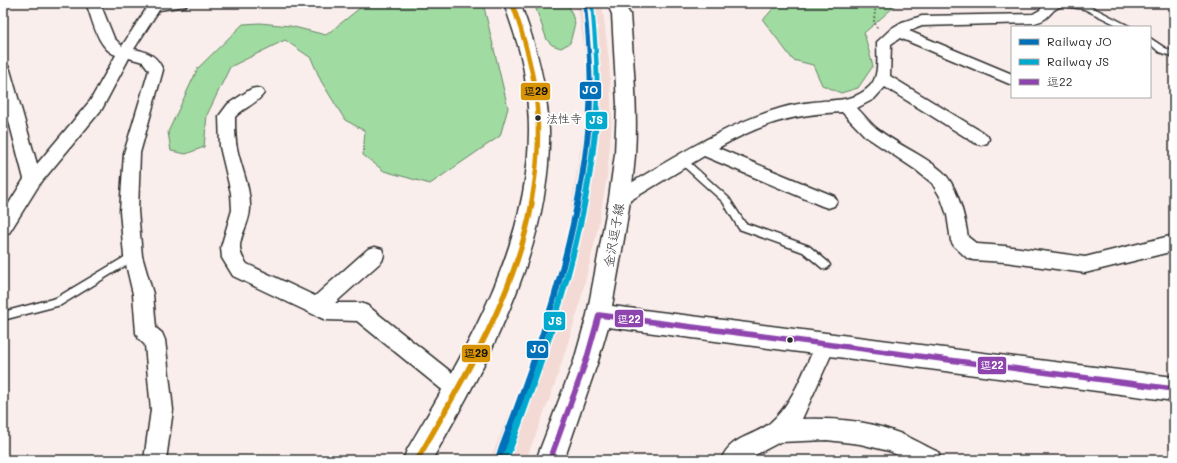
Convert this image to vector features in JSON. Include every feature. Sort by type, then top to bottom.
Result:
[{"type":"main road","points":[[417,460],[458,390],[501,303],[512,274],[530,209],[535,178],[539,122],[534,78],[524,39],[512,3]]},
{"type":"main road","name":"金沢逗子線","points":[[550,460],[586,361],[599,315],[620,198],[625,154],[626,105],[621,14],[615,3]]},
{"type":"main road","points":[[599,315],[1174,389]]},
{"type":"street","points":[[93,3],[110,45],[118,50],[148,57],[154,62],[156,70],[132,153],[129,211],[133,256],[142,294],[146,333],[155,340],[162,410],[155,460]]},
{"type":"street","points":[[3,228],[33,180],[96,105],[125,52],[156,5],[180,3]]},
{"type":"street","points":[[620,198],[684,162],[730,133],[758,121],[790,110],[813,106],[846,106],[865,99],[874,92],[883,79],[884,42],[907,25],[922,21],[1020,23],[1044,14],[1050,6],[1058,3]]},
{"type":"street","points":[[897,32],[1011,80]]},
{"type":"street","points":[[3,70],[6,93],[33,180]]},
{"type":"street","points":[[883,79],[981,139]]},
{"type":"street","points":[[256,93],[234,108],[227,116],[228,147],[240,193],[241,210],[230,247],[231,258],[240,270],[326,311],[361,312],[458,390]]},
{"type":"street","points":[[846,106],[871,132],[922,165],[938,178],[949,196],[956,215],[960,241],[973,252],[1005,254],[1085,266],[1174,243]]},
{"type":"street","points":[[703,149],[828,202]]},
{"type":"street","points":[[317,307],[374,255]]},
{"type":"street","points":[[778,431],[795,411],[826,344]]},
{"type":"street","points":[[732,460],[747,446],[778,431],[827,429],[860,433],[892,441],[930,460]]},
{"type":"lane","points":[[1058,3],[1086,7],[1125,26]]},
{"type":"lane","points":[[1151,41],[1162,50],[1174,55]]},
{"type":"lane","points":[[684,162],[726,200],[742,226],[806,249],[825,265]]},
{"type":"lane","points":[[3,316],[58,302],[133,256]]},
{"type":"shaded area","points":[[577,3],[602,3],[609,60],[612,120],[607,179],[596,237],[578,311],[554,387],[526,460],[490,460],[524,378],[548,304],[567,232],[585,119],[586,60]]},
{"type":"green space","points":[[364,3],[483,3],[508,108],[500,136],[430,184],[384,171],[363,155],[365,131],[345,120],[321,81],[311,58],[285,40],[230,67],[207,115],[204,147],[186,154],[171,151],[168,132],[198,68],[243,24],[260,23],[290,26],[326,35],[365,4]]},
{"type":"green space","points":[[534,3],[568,3],[575,23],[570,43],[561,48],[552,45],[547,40]]},
{"type":"green space","points":[[778,3],[895,3],[895,6],[864,33],[873,66],[858,88],[841,93],[822,85],[813,65],[793,60],[763,20]]},
{"type":"rail line","name":"JO","points":[[498,460],[543,336],[556,294],[576,208],[584,165],[590,106],[585,3]]},
{"type":"rail line","name":"JS","points":[[505,460],[550,336],[563,294],[584,208],[591,165],[597,106],[592,3]]},
{"type":"transit line","name":"逗29","points":[[417,460],[482,343],[517,260],[529,217],[537,174],[539,129],[538,113],[531,65],[512,3]]},
{"type":"transit line","name":"逗22","points":[[550,460],[586,361],[599,315],[1174,389]]},
{"type":"place","name":"法性寺","points":[[538,118]]}]
